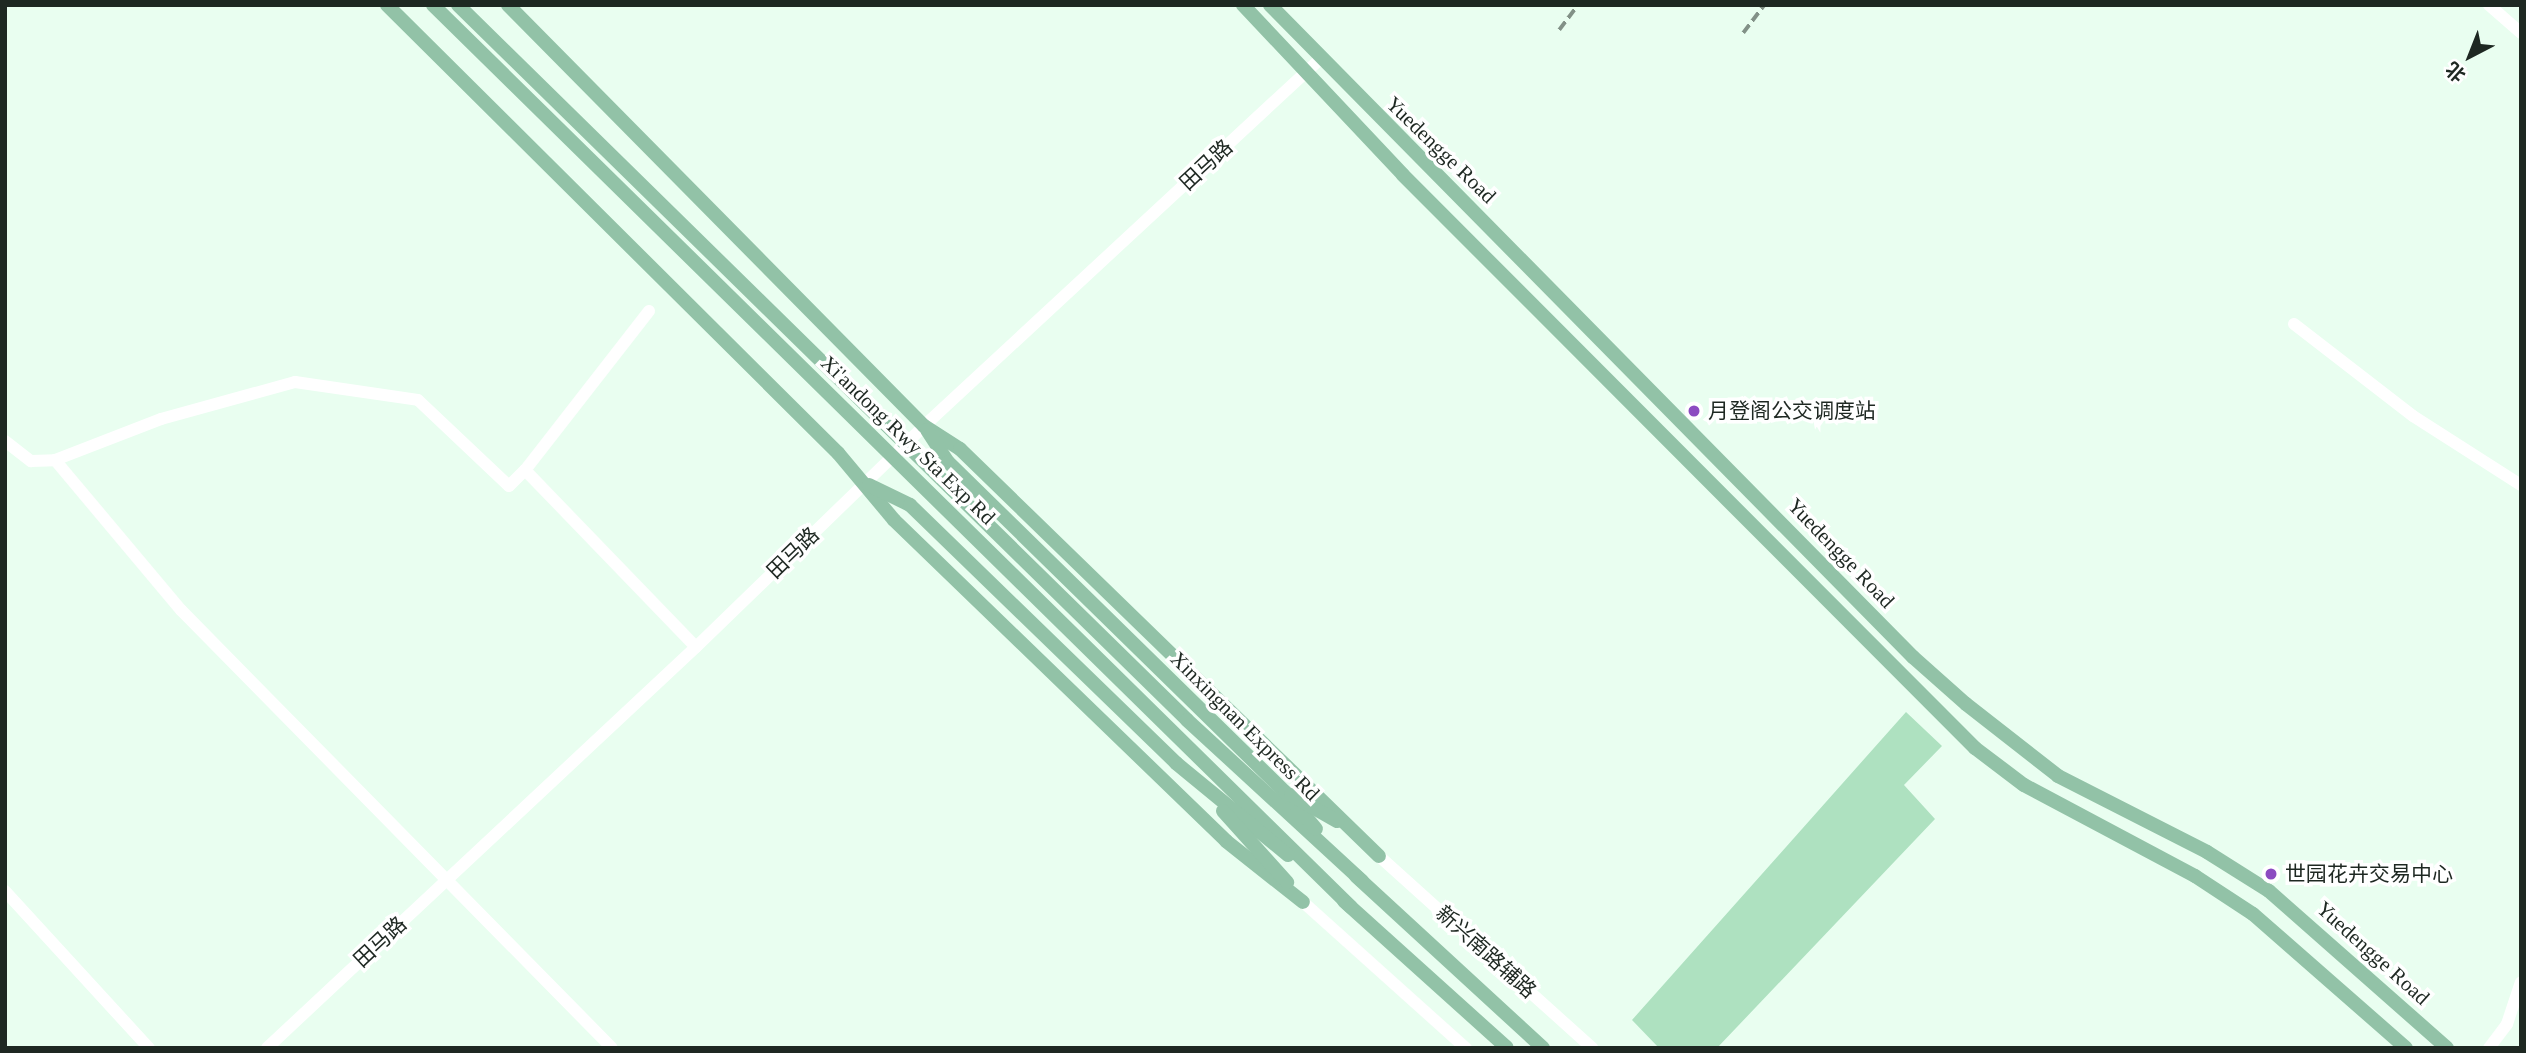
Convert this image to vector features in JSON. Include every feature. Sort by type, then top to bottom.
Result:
[{"type":"main road","points":[[387,5],[865,482],[894,520],[1226,841],[1303,902]]},
{"type":"main road","name":"Xi'andong Rwy Sta Exp Rd","points":[[433,5],[1351,907]]},
{"type":"main road","name":"Xi'andong Rwy Sta Exp Rd","points":[[458,5],[1177,711],[1362,881]]},
{"type":"main road","points":[[508,5],[924,426],[960,449],[1379,856]]},
{"type":"main road","name":"Yuedengge Road","points":[[1243,5],[1304,73],[1975,748],[2024,785],[2195,876],[2253,914],[2406,1048]]},
{"type":"main road","name":"Yuedengge Road","points":[[1270,5],[1319,60],[1548,284],[1913,657],[1966,705],[2058,776],[2207,852],[2269,891],[2447,1048]]},
{"type":"main road","name":"Xinxingnan Express Rd","points":[[924,426],[948,462],[1284,792],[1362,881],[1544,1048]]},
{"type":"main road","points":[[865,482],[911,505],[1176,763],[1303,902]]},
{"type":"main road","points":[[1176,763],[1351,907],[1507,1048]]},
{"type":"main road","points":[[1284,792],[1330,815],[1379,856]]},
{"type":"street","points":[[2489,5],[2521,33]]},
{"type":"street","name":"田马路","points":[[267,1048],[696,648],[924,426],[1319,60]]},
{"type":"street","points":[[5,441],[31,461],[55,460],[161,419],[295,382],[418,400],[509,486],[525,470],[649,311]]},
{"type":"street","points":[[2294,324],[2413,416],[2521,485]]},
{"type":"street","points":[[55,460],[181,610],[449,877],[612,1048]]},
{"type":"street","points":[[525,470],[696,648]]},
{"type":"street","name":"新兴南路辅路","points":[[1379,856],[1592,1048]]},
{"type":"street","points":[[5,891],[149,1048]]},
{"type":"street","points":[[1303,902],[1466,1048]]},
{"type":"street","points":[[2489,1048],[2507,1024],[2521,982]]},
{"type":"green space","points":[[1906,712],[1942,746],[1904,785],[1935,819],[1717,1048],[1659,1048],[1632,1020]]},
{"type":"railway","points":[[1559,30],[1578,5]]},
{"type":"railway","points":[[1743,33],[1764,5]]},
{"type":"place","name":"月登阁公交调度站","points":[[1694,411]]},
{"type":"place","name":"世园花卉交易中心","points":[[2271,874]]}]
